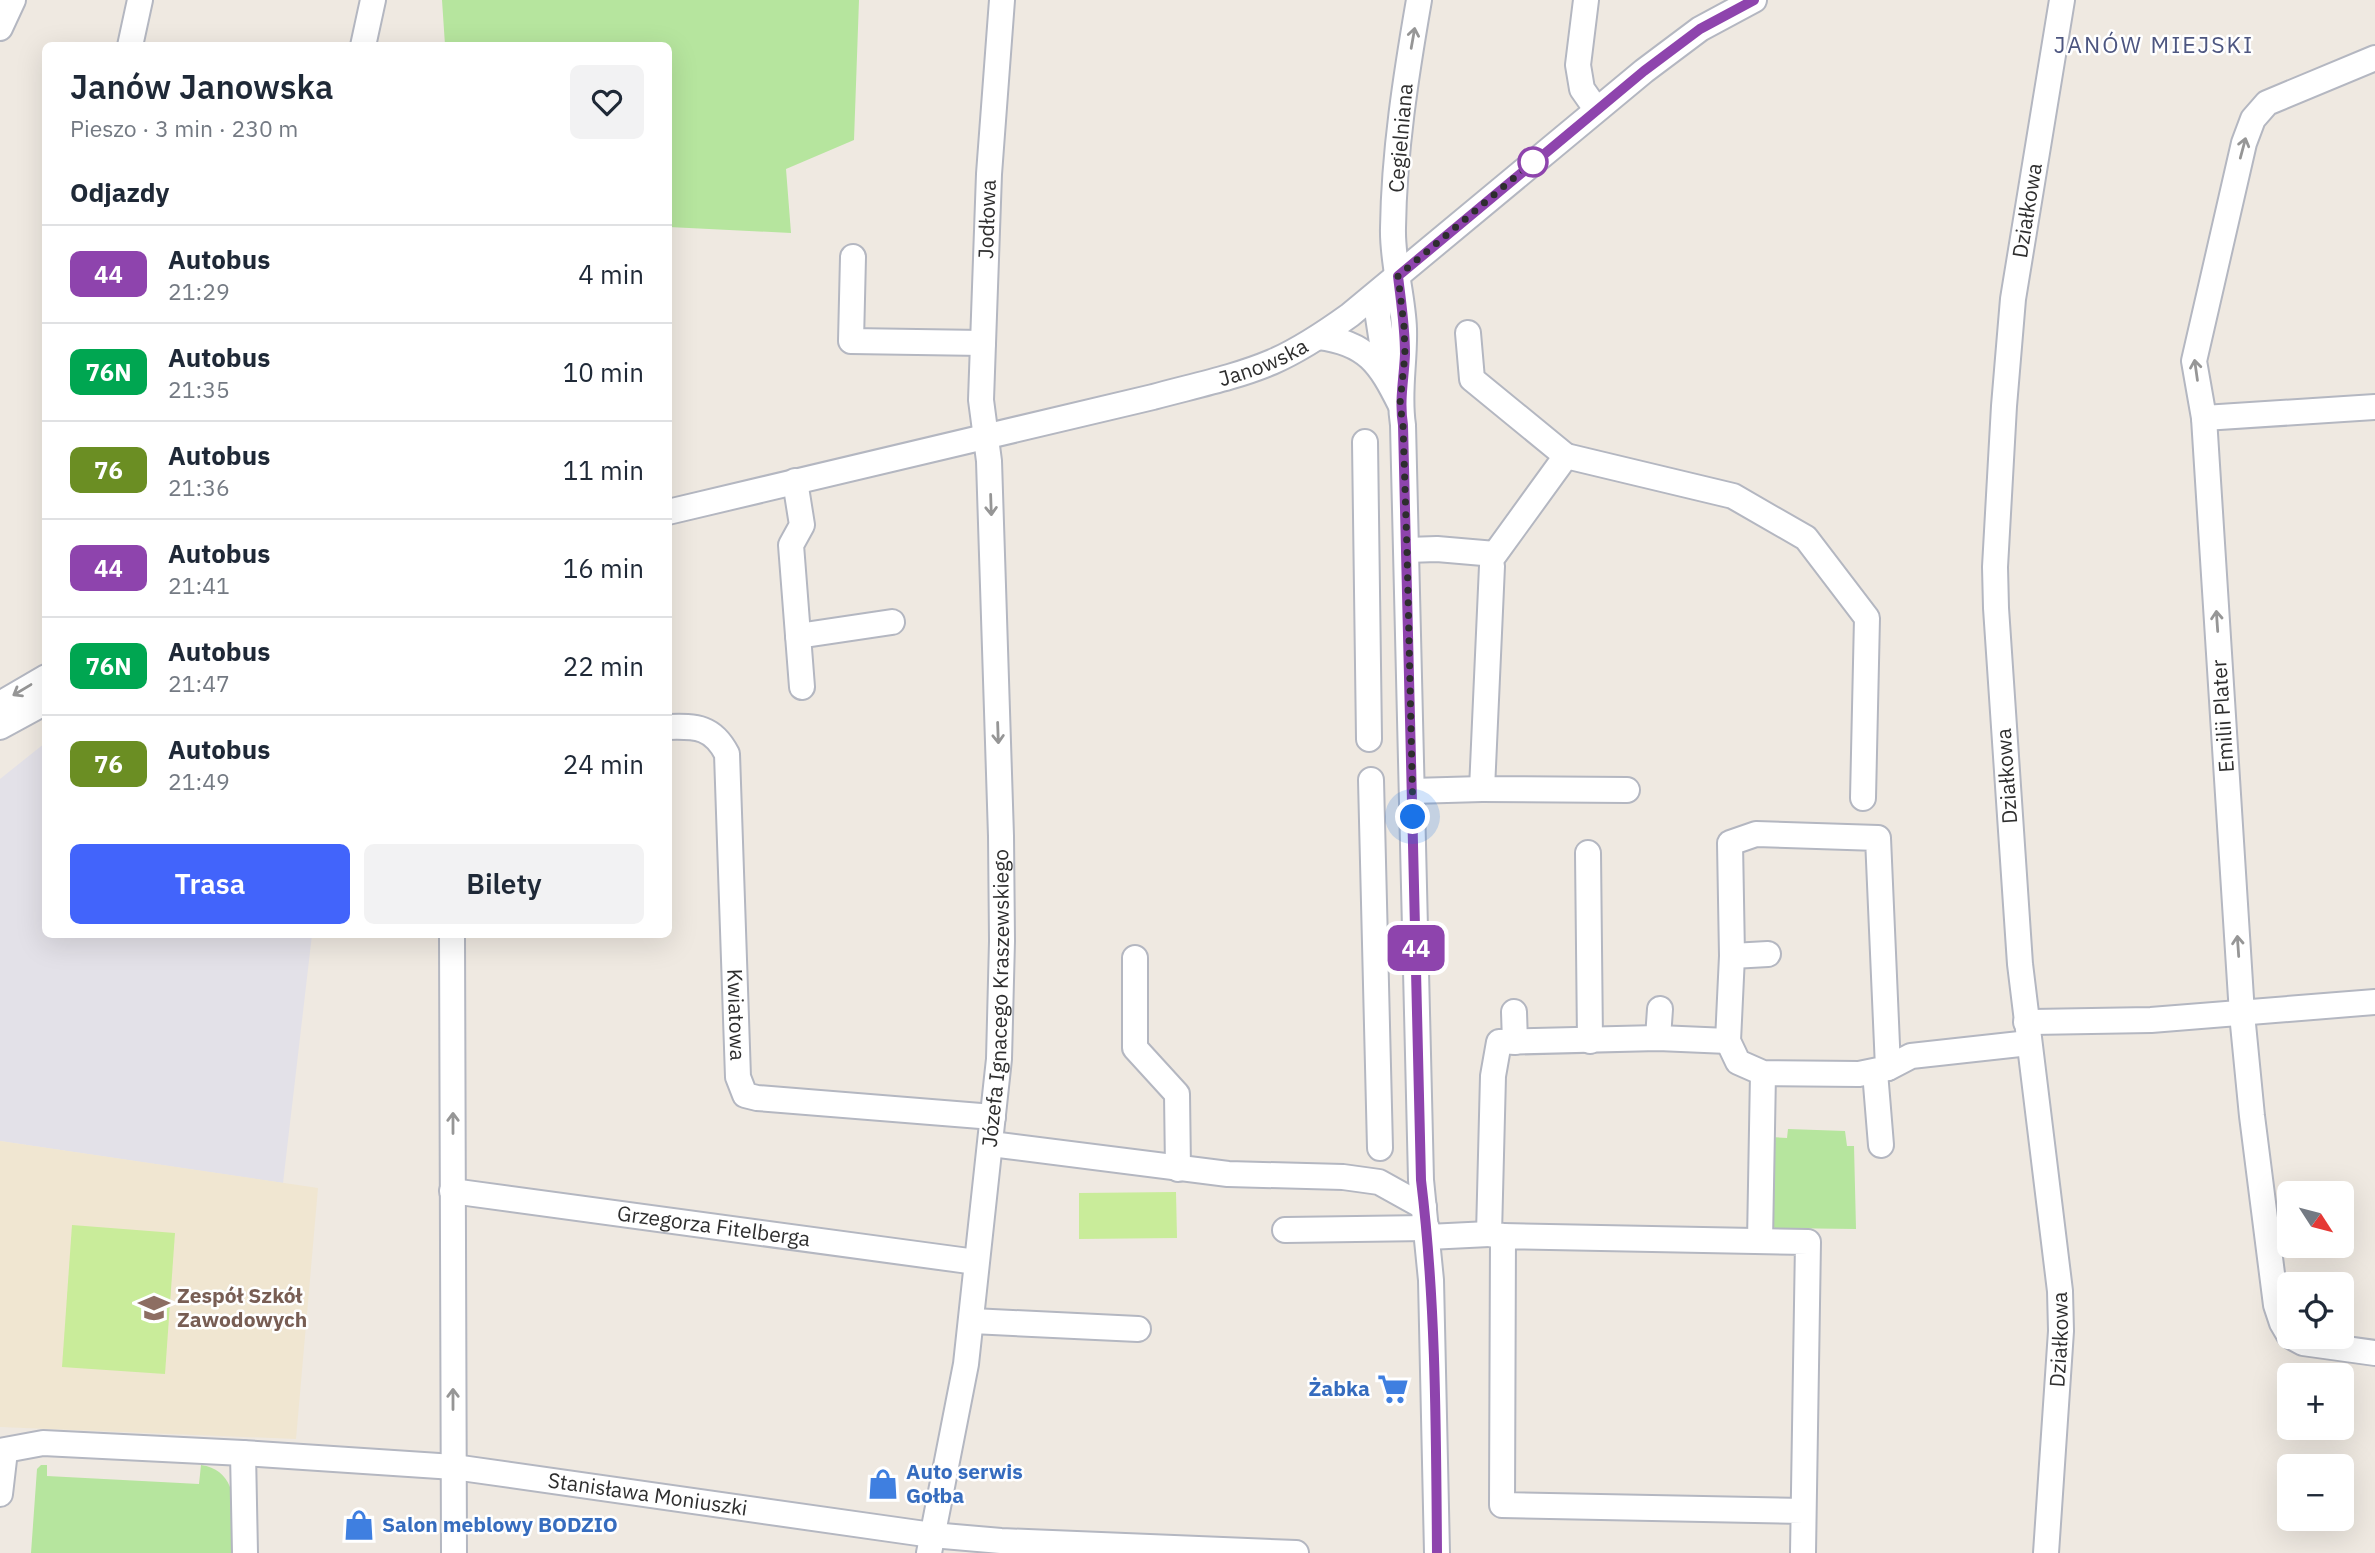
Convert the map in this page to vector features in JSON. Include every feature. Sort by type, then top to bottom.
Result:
[{"type":"street","points":[[0,28],[13,0]]},
{"type":"street","points":[[131,42],[140,0]]},
{"type":"street","points":[[364,42],[373,0]]},
{"type":"street","name":"Jodłowa","points":[[985,437],[981,400],[989,174],[1002,0]]},
{"type":"street","name":"Cegielniana","points":[[1390,283],[1404,92],[1419,0]]},
{"type":"street","points":[[1586,0],[1578,65],[1582,89],[1596,108]]},
{"type":"street","name":"Janowska","points":[[672,511],[1230,377],[1273,361],[1320,337],[1390,283],[1596,108],[1700,29],[1754,0]]},
{"type":"street","name":"Działkowa","points":[[2046,1553],[2061,1331],[2060,1291],[2020,964],[1996,608],[1996,567],[2007,355],[2013,299],[2062,0]]},
{"type":"street","name":"Emilii Plater","points":[[2277,1308],[2252,1116],[2242,1014],[2204,418],[2194,361],[2241,156],[2253,119],[2267,103],[2375,58]]},
{"type":"street","points":[[853,257],[851,341],[983,343]]},
{"type":"street","points":[[1387,379],[1378,317],[1390,283]]},
{"type":"street","points":[[1390,283],[1404,334],[1400,404],[1407,556],[1421,1166],[1434,1343],[1437,1553]]},
{"type":"street","points":[[1468,334],[1472,379],[1566,456],[1733,496],[1806,538],[1867,618],[1863,798]]},
{"type":"street","points":[[1320,337],[1343,343],[1371,358],[1387,379],[1400,404]]},
{"type":"street","points":[[2204,418],[2375,407]]},
{"type":"street","name":"Józefa Ignacego Kraszewskiego","points":[[930,1544],[966,1364],[999,1059],[1001,836],[990,475],[985,437]]},
{"type":"street","points":[[1366,442],[1370,739]]},
{"type":"street","points":[[1366,566],[1437,549],[1495,554],[1566,456]]},
{"type":"street","points":[[795,481],[802,525],[791,545],[802,687]]},
{"type":"street","points":[[1482,789],[1492,566]]},
{"type":"street","points":[[798,636],[892,622]]},
{"type":"street","points":[[0,705],[42,679]]},
{"type":"street","points":[[0,727],[42,704]]},
{"type":"street","name":"Kwiatowa","points":[[672,727],[705,729],[720,740],[727,754],[738,1077],[745,1095],[993,1117]]},
{"type":"street","points":[[1371,780],[1380,1148]]},
{"type":"street","points":[[1412,791],[1627,790]]},
{"type":"street","points":[[1881,1146],[1882,1070],[1878,838],[1756,834],[1730,843],[1732,956],[1728,1041],[1738,1062],[1763,1073],[1882,1070],[1911,1056],[2028,1033],[2375,1002]]},
{"type":"street","points":[[1588,853],[1590,1041]]},
{"type":"street","points":[[1373,874],[1414,871]]},
{"type":"street","points":[[452,938],[454,1553]]},
{"type":"street","points":[[1732,956],[1768,954]]},
{"type":"street","points":[[1135,958],[1135,1048],[1177,1094],[1178,1169]]},
{"type":"street","points":[[1658,1038],[1660,1009]]},
{"type":"street","points":[[1514,1012],[1516,1042]]},
{"type":"street","points":[[1728,1041],[1658,1038],[1500,1042],[1493,1076],[1502,1506],[1803,1511]]},
{"type":"street","points":[[1760,1241],[1763,1073]]},
{"type":"street","points":[[990,1144],[1228,1174],[1343,1177],[1378,1182],[1427,1224]]},
{"type":"street","name":"Grzegorza Fitelberga","points":[[452,1191],[976,1262]]},
{"type":"street","points":[[1285,1230],[1427,1224],[1496,1235],[1808,1242],[1803,1553]]},
{"type":"street","points":[[972,1321],[1138,1328]]},
{"type":"street","points":[[2346,1349],[2375,1353]]},
{"type":"street","name":"Stanisława Moniuszki","points":[[2,1451],[43,1443],[454,1467],[930,1544],[1015,1541],[1296,1553]]},
{"type":"street","points":[[0,1494],[2,1451]]},
{"type":"street","points":[[243,1453],[245,1553]]},
{"type":"shaded area","points":[[42,745],[42,938],[312,938],[283,1183],[0,1141],[0,779]]},
{"type":"shaded area","name":"Zespół Szkół Zawodowych","points":[[0,1141],[318,1188],[296,1439],[0,1427]]},
{"type":"green space","points":[[442,0],[859,0],[854,140],[786,169],[791,233],[672,227],[672,42],[445,42]]},
{"type":"green space","points":[[1788,1129],[1845,1131],[1847,1146],[1854,1146],[1856,1229],[1771,1226],[1770,1137],[1787,1138]]},
{"type":"green space","points":[[1176,1192],[1177,1238],[1079,1239],[1079,1193]]},
{"type":"green space","points":[[72,1225],[175,1233],[165,1374],[62,1367]]},
{"type":"green space","points":[[41,1465],[47,1465],[47,1476],[199,1484],[201,1465],[214,1469],[224,1477],[233,1499],[235,1553],[31,1553],[37,1469]]},
{"type":"bus line","name":"44","points":[[1437,1553],[1434,1343],[1428,1237],[1421,1180],[1418,1086],[1408,580],[1400,404],[1405,354],[1398,276],[1596,108],[1700,29],[1754,0]]},
{"type":"place","name":"Zespół Szkół Zawodowych","points":[[154,1308]]},
{"type":"place","name":"Żabka","points":[[1393,1389]]},
{"type":"place","name":"Auto serwis Gołba","points":[[883,1484]]},
{"type":"place","name":"Salon meblowy BODZIO","points":[[359,1525]]},
{"type":"district","name":"JANÓW MIEJSKI","points":[[2154,45]]},
{"type":"route","points":[[1413,817],[1407,550],[1400,404],[1405,354],[1398,276],[1541,155],[1533,162]]}]
